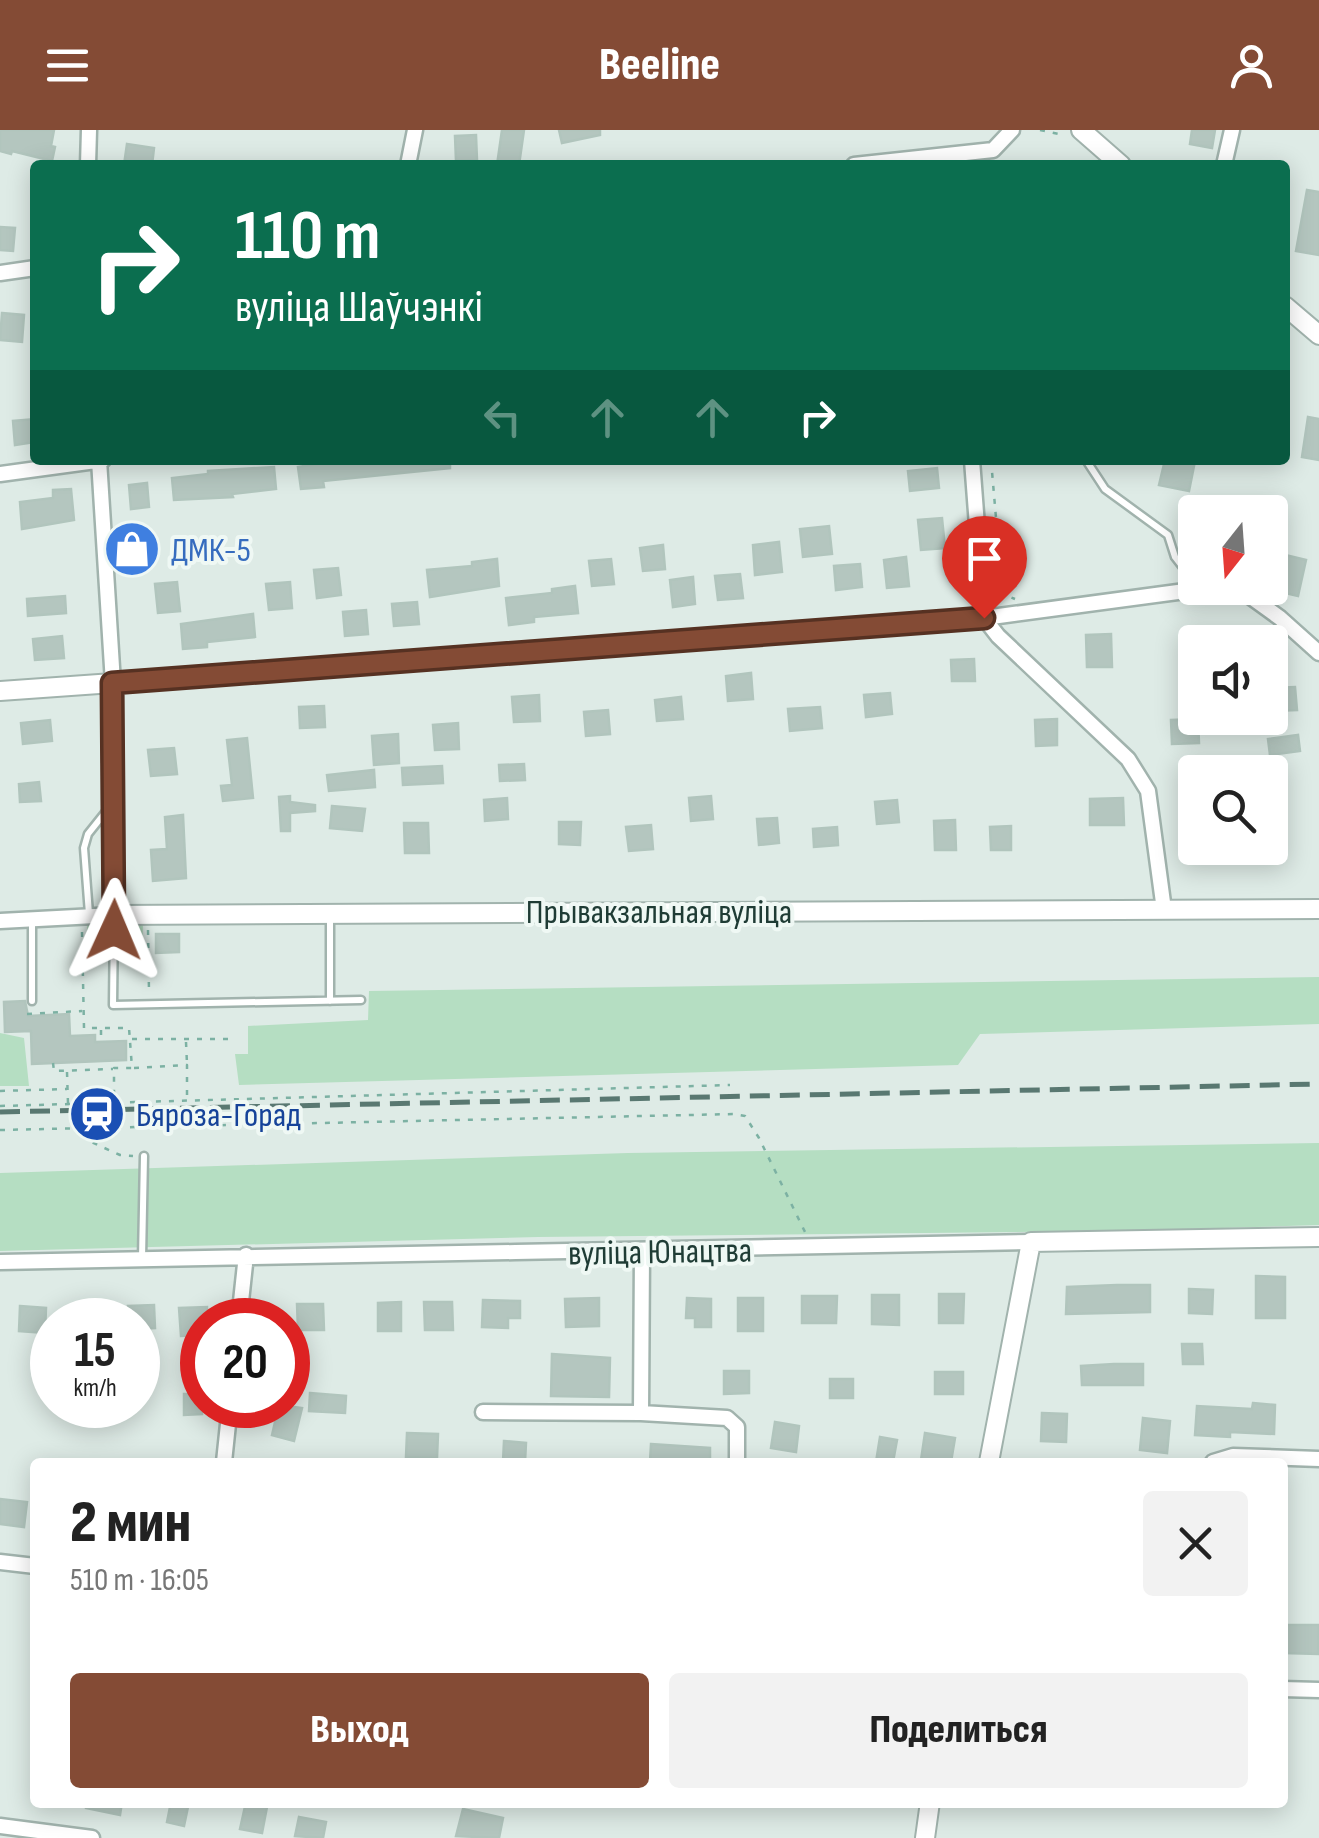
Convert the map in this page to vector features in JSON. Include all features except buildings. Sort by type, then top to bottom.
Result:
[{"type":"street","points":[[88,160],[89,130]]},
{"type":"street","points":[[409,160],[416,130]]},
{"type":"street","points":[[940,160],[992,157],[1012,130]]},
{"type":"street","points":[[1080,130],[1115,160]]},
{"type":"street","points":[[1225,160],[1232,130]]},
{"type":"street","points":[[0,274],[30,269]]},
{"type":"street","points":[[1290,310],[1319,335]]},
{"type":"street","points":[[0,474],[64,465]]},
{"type":"street","points":[[100,465],[112,683],[114,914]]},
{"type":"street","points":[[972,465],[984,618],[998,636],[1128,759],[1148,791],[1164,910]]},
{"type":"street","points":[[0,692],[984,618],[1178,589]]},
{"type":"street","points":[[1261,605],[1319,652]]},
{"type":"street","name":"Прывакзальная вуліца","points":[[0,921],[114,914],[1319,908]]},
{"type":"street","name":"вуліца Юнацтва","points":[[0,1262],[1319,1237]]},
{"type":"street","points":[[990,1458],[1031,1242]]},
{"type":"street","points":[[641,1413],[642,1252]]},
{"type":"street","points":[[241,1298],[246,1255]]},
{"type":"street","points":[[483,1412],[728,1418],[737,1427],[738,1458]]},
{"type":"street","points":[[224,1458],[228,1428]]},
{"type":"street","points":[[1226,1458],[1319,1459]]},
{"type":"street","points":[[0,1562],[30,1565]]},
{"type":"street","points":[[1288,1688],[1319,1690]]},
{"type":"street","points":[[925,1838],[929,1808]]},
{"type":"street","points":[[0,1826],[92,1838]]},
{"type":"lane","points":[[1089,465],[1105,489],[1168,536],[1178,561]]},
{"type":"lane","points":[[85,917],[84,848],[88,834],[114,800]]},
{"type":"lane","points":[[330,912],[330,1000]]},
{"type":"lane","points":[[114,914],[112,1004],[362,1000]]},
{"type":"lane","points":[[32,920],[32,1001]]},
{"type":"lane","points":[[142,1258],[144,1156]]},
{"type":"path","points":[[991,465],[1002,587],[1014,599]]},
{"type":"path","points":[[148,914],[149,1004]]},
{"type":"path","points":[[85,917],[84,1028],[129,1028],[132,1068]]},
{"type":"path","points":[[28,1014],[84,1010]]},
{"type":"path","points":[[101,1028],[102,1042]]},
{"type":"path","points":[[186,1039],[187,1101]]},
{"type":"path","points":[[130,1040],[235,1039]]},
{"type":"path","points":[[102,1061],[103,1069]]},
{"type":"path","points":[[54,1063],[54,1071],[186,1065]]},
{"type":"path","points":[[114,1068],[114,1103]]},
{"type":"path","points":[[66,1070],[68,1104]]},
{"type":"path","points":[[0,1106],[730,1085]]},
{"type":"path","points":[[0,1090],[67,1088]]},
{"type":"path","points":[[88,1104],[89,1141],[120,1155],[144,1156]]},
{"type":"path","points":[[0,1130],[734,1114],[745,1116],[759,1138],[813,1248]]},
{"type":"green space","points":[[87,923],[107,927],[108,940],[104,957],[88,964]]},
{"type":"green space","points":[[143,923],[142,959],[126,957],[118,946],[122,927]]},
{"type":"green space","points":[[1319,977],[1319,1024],[980,1034],[958,1065],[239,1085],[235,1054],[248,1054],[248,1026],[368,1020],[369,991]]},
{"type":"green space","points":[[0,1033],[24,1038],[29,1086],[0,1086]]},
{"type":"green space","points":[[1319,1143],[1319,1225],[538,1237],[0,1251],[0,1173],[628,1153]]},
{"type":"railway","points":[[0,1112],[1319,1084]]},
{"type":"place","name":"ДМК-5","points":[[132,549]]},
{"type":"place","name":"Бяроза-Горад","points":[[97,1114]]},
{"type":"route","points":[[114,930],[112,683],[984,618]]}]
